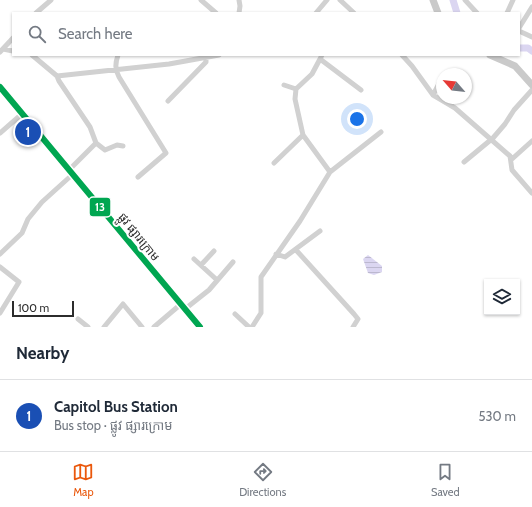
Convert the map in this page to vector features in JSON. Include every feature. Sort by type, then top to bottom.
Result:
[{"type":"main road","points":[[433,0],[438,12]]},
{"type":"main road","points":[[505,57],[518,68],[532,85]]},
{"type":"main road","name":"ផ្លូវ ផ្សារក្រោម","points":[[0,87],[200,327]]},
{"type":"street","points":[[37,12],[51,0]]},
{"type":"street","points":[[201,0],[215,12]]},
{"type":"street","points":[[239,0],[239,12]]},
{"type":"street","points":[[317,12],[327,0]]},
{"type":"street","points":[[340,0],[353,12]]},
{"type":"street","points":[[465,0],[476,12]]},
{"type":"street","points":[[507,12],[513,0]]},
{"type":"street","points":[[520,28],[532,7]]},
{"type":"street","points":[[520,31],[532,37]]},
{"type":"street","points":[[2,50],[12,39]]},
{"type":"street","points":[[2,50],[12,51]]},
{"type":"street","points":[[33,56],[58,76],[59,81],[90,127],[96,143],[105,150],[117,145],[123,146]]},
{"type":"street","points":[[118,56],[115,63],[116,70],[166,152],[138,177]]},
{"type":"street","points":[[58,76],[116,70],[212,56]]},
{"type":"street","points":[[403,56],[433,95],[455,108],[510,156],[512,159],[512,170],[532,193]]},
{"type":"street","points":[[168,101],[206,62],[206,57]]},
{"type":"street","points":[[330,172],[303,135],[295,99],[296,89],[312,74],[321,57],[361,90]]},
{"type":"street","points":[[284,85],[296,89]]},
{"type":"street","points":[[433,95],[436,89]]},
{"type":"street","points":[[464,162],[490,140],[532,90]]},
{"type":"street","points":[[0,133],[23,113]]},
{"type":"street","points":[[236,314],[250,327],[261,313],[260,279],[300,221],[330,172],[380,132]]},
{"type":"street","points":[[274,163],[303,135]]},
{"type":"street","points":[[512,159],[532,141]]},
{"type":"street","points":[[0,254],[22,233],[28,219],[42,202],[72,172],[96,143]]},
{"type":"street","points":[[276,254],[285,257],[320,231]]},
{"type":"street","points":[[296,250],[354,314],[358,320],[353,327]]},
{"type":"street","points":[[201,265],[214,251]]},
{"type":"street","points":[[194,259],[217,280]]},
{"type":"street","points":[[154,327],[183,306],[209,290],[233,262]]},
{"type":"street","points":[[0,267],[18,282],[0,313]]},
{"type":"street","points":[[104,327],[123,304],[142,327]]},
{"type":"street","points":[[78,319],[88,327]]},
{"type":"shaded area","points":[[368,255],[382,266],[382,272],[374,275],[368,273],[363,259]]},
{"type":"waterway","points":[[453,0],[457,12]]},
{"type":"waterway","points":[[520,48],[528,48],[532,51]]},
{"type":"transit line","name":"13","points":[[0,87],[200,327]]},
{"type":"place","name":"Capitol Bus Station","points":[[28,132]]}]
